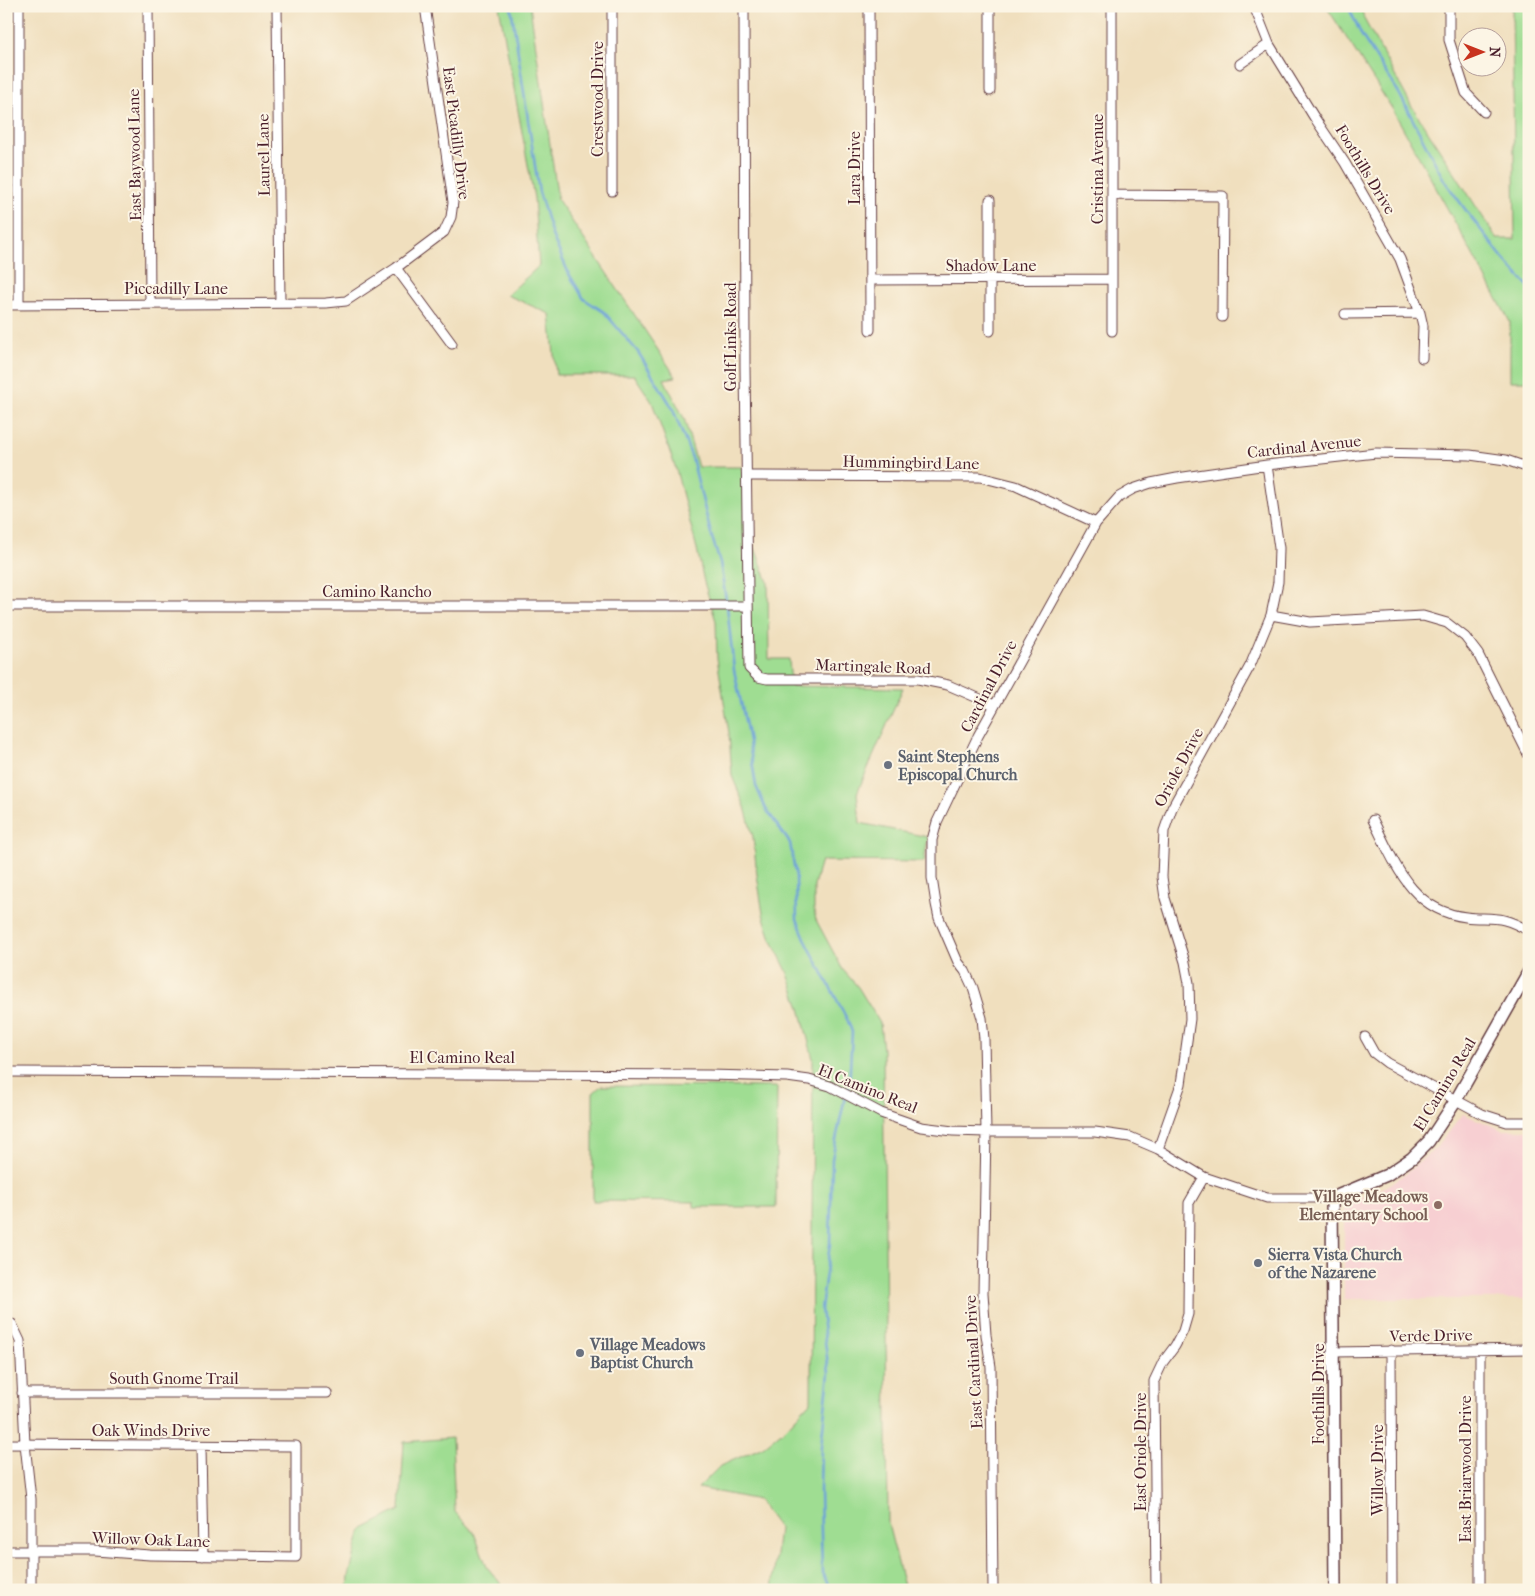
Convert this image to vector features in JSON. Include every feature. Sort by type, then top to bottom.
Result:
[{"type":"street","points":[[19,6],[19,305]]},
{"type":"street","name":"East Baywood Lane","points":[[148,6],[150,303]]},
{"type":"street","name":"Laurel Lane","points":[[277,6],[280,303]]},
{"type":"street","name":"East Picadilly Drive","points":[[346,301],[396,268],[444,232],[451,217],[453,202],[425,6]]},
{"type":"street","name":"Crestwood Drive","points":[[612,6],[612,191]]},
{"type":"street","name":"Golf Links Road","points":[[744,6],[749,668]]},
{"type":"street","name":"Lara Drive","points":[[869,6],[870,330]]},
{"type":"street","points":[[990,6],[990,91]]},
{"type":"street","name":"Cristina Avenue","points":[[1112,6],[1112,331]]},
{"type":"street","name":"Foothills Drive","points":[[1254,6],[1269,44],[1314,117],[1346,163],[1400,259],[1423,326],[1422,358]]},
{"type":"street","points":[[1449,6],[1449,40],[1466,93],[1484,112]]},
{"type":"street","points":[[1240,64],[1269,44]]},
{"type":"street","points":[[1112,195],[1223,196],[1222,317]]},
{"type":"street","points":[[990,200],[990,331]]},
{"type":"street","points":[[396,268],[452,344]]},
{"type":"street","name":"Shadow Lane","points":[[870,280],[1112,280]]},
{"type":"street","name":"Piccadilly Lane","points":[[6,305],[326,303],[346,301]]},
{"type":"street","points":[[1345,314],[1420,313]]},
{"type":"street","name":"Cardinal Avenue","points":[[1096,522],[1119,497],[1151,483],[1267,465],[1376,453],[1470,455],[1506,460],[1529,468]]},
{"type":"street","name":"Oriole Drive","points":[[1158,1149],[1181,1084],[1190,1019],[1185,962],[1165,898],[1162,878],[1164,830],[1172,808],[1250,666],[1271,615],[1278,582],[1279,548],[1267,465]]},
{"type":"street","name":"Hummingbird Lane","points":[[747,476],[980,477],[1016,486],[1096,522]]},
{"type":"street","name":"Cardinal Drive","points":[[986,1132],[982,1018],[973,988],[965,971],[958,962],[939,918],[931,864],[932,840],[937,822],[994,705],[1096,522]]},
{"type":"street","name":"Camino Rancho","points":[[6,606],[748,606]]},
{"type":"street","points":[[1271,615],[1310,622],[1422,616],[1447,623],[1465,637],[1478,654],[1529,756]]},
{"type":"street","name":"Martingale Road","points":[[749,668],[758,677],[767,679],[918,679],[948,685],[994,705]]},
{"type":"street","points":[[1373,820],[1402,878],[1421,899],[1442,912],[1464,917],[1505,920],[1529,931]]},
{"type":"street","name":"El Camino Real","points":[[6,1072],[708,1075],[794,1078],[823,1084],[881,1113],[921,1127],[986,1132],[1095,1132],[1130,1137],[1158,1149],[1204,1177],[1267,1198],[1332,1198],[1386,1175],[1412,1158],[1430,1141],[1456,1100],[1529,971]]},
{"type":"street","points":[[1365,1037],[1374,1053],[1387,1063],[1482,1114],[1508,1122],[1529,1122]]},
{"type":"street","name":"East Cardinal Drive","points":[[986,1132],[983,1293],[986,1335],[992,1367],[993,1590]]},
{"type":"street","name":"East Oriole Drive","points":[[1156,1590],[1154,1381],[1163,1362],[1183,1331],[1188,1314],[1189,1203],[1204,1177]]},
{"type":"street","name":"Foothills Drive","points":[[1332,1198],[1335,1590]]},
{"type":"street","points":[[12,1324],[20,1340],[25,1444],[31,1499],[31,1590]]},
{"type":"street","name":"East Briarwood Drive","points":[[1480,1349],[1480,1590]]},
{"type":"street","name":"Verde Drive","points":[[1334,1352],[1529,1349]]},
{"type":"street","name":"Willow Drive","points":[[1391,1350],[1392,1590]]},
{"type":"street","name":"South Gnome Trail","points":[[22,1393],[327,1393]]},
{"type":"street","name":"Oak Winds Drive","points":[[6,1444],[296,1446],[296,1557]]},
{"type":"street","points":[[201,1446],[203,1556]]},
{"type":"street","name":"Willow Oak Lane","points":[[6,1552],[95,1551],[150,1555],[296,1557]]},
{"type":"shaded area","name":"Village Meadows Elementary School","points":[[1463,1114],[1503,1130],[1529,1130],[1529,1299],[1344,1299],[1344,1208],[1349,1201],[1374,1193],[1406,1174],[1438,1146]]},
{"type":"green space","points":[[499,6],[530,6],[558,200],[676,377],[664,379],[684,418],[698,467],[742,467],[751,538],[768,582],[769,659],[789,659],[791,686],[903,688],[857,793],[860,823],[928,837],[924,862],[821,861],[814,885],[814,910],[816,920],[843,970],[858,987],[880,1023],[883,1050],[888,1524],[905,1590],[772,1590],[779,1528],[758,1500],[698,1488],[720,1466],[763,1447],[786,1428],[811,1401],[813,1059],[800,1008],[787,971],[771,939],[763,914],[753,837],[745,807],[732,776],[729,733],[717,658],[716,621],[704,582],[675,466],[652,402],[634,375],[556,375],[550,314],[507,295],[539,266],[534,198]]},
{"type":"green space","points":[[1326,6],[1361,6],[1364,19],[1411,105],[1497,239],[1515,239],[1512,6],[1529,6],[1529,381],[1510,381],[1510,322],[1393,110]]},
{"type":"green space","points":[[601,1086],[777,1087],[776,1207],[694,1207],[694,1202],[593,1201],[593,1093]]},
{"type":"green space","points":[[452,1438],[455,1512],[474,1533],[487,1567],[506,1590],[348,1590],[349,1576],[361,1530],[400,1510],[404,1442]]},
{"type":"waterway","points":[[511,6],[539,192],[552,235],[569,274],[584,299],[604,312],[638,352],[672,407],[692,458],[720,563],[734,670],[747,730],[756,786],[766,809],[790,843],[796,877],[797,919],[807,943],[852,1032],[848,1092]]},
{"type":"waterway","points":[[1348,6],[1362,36],[1399,93],[1444,180],[1506,262],[1529,287]]},
{"type":"waterway","points":[[831,1590],[822,1573],[821,1446],[829,1373],[821,1309],[830,1244],[832,1159],[845,1097]]},
{"type":"place","name":"Saint Stephens Episcopal Church","points":[[888,765]]},
{"type":"place","name":"Village Meadows Elementary School","points":[[1438,1205]]},
{"type":"place","name":"Sierra Vista Church of the Nazarene","points":[[1258,1263]]},
{"type":"place","name":"Village Meadows Baptist Church","points":[[580,1353]]}]
